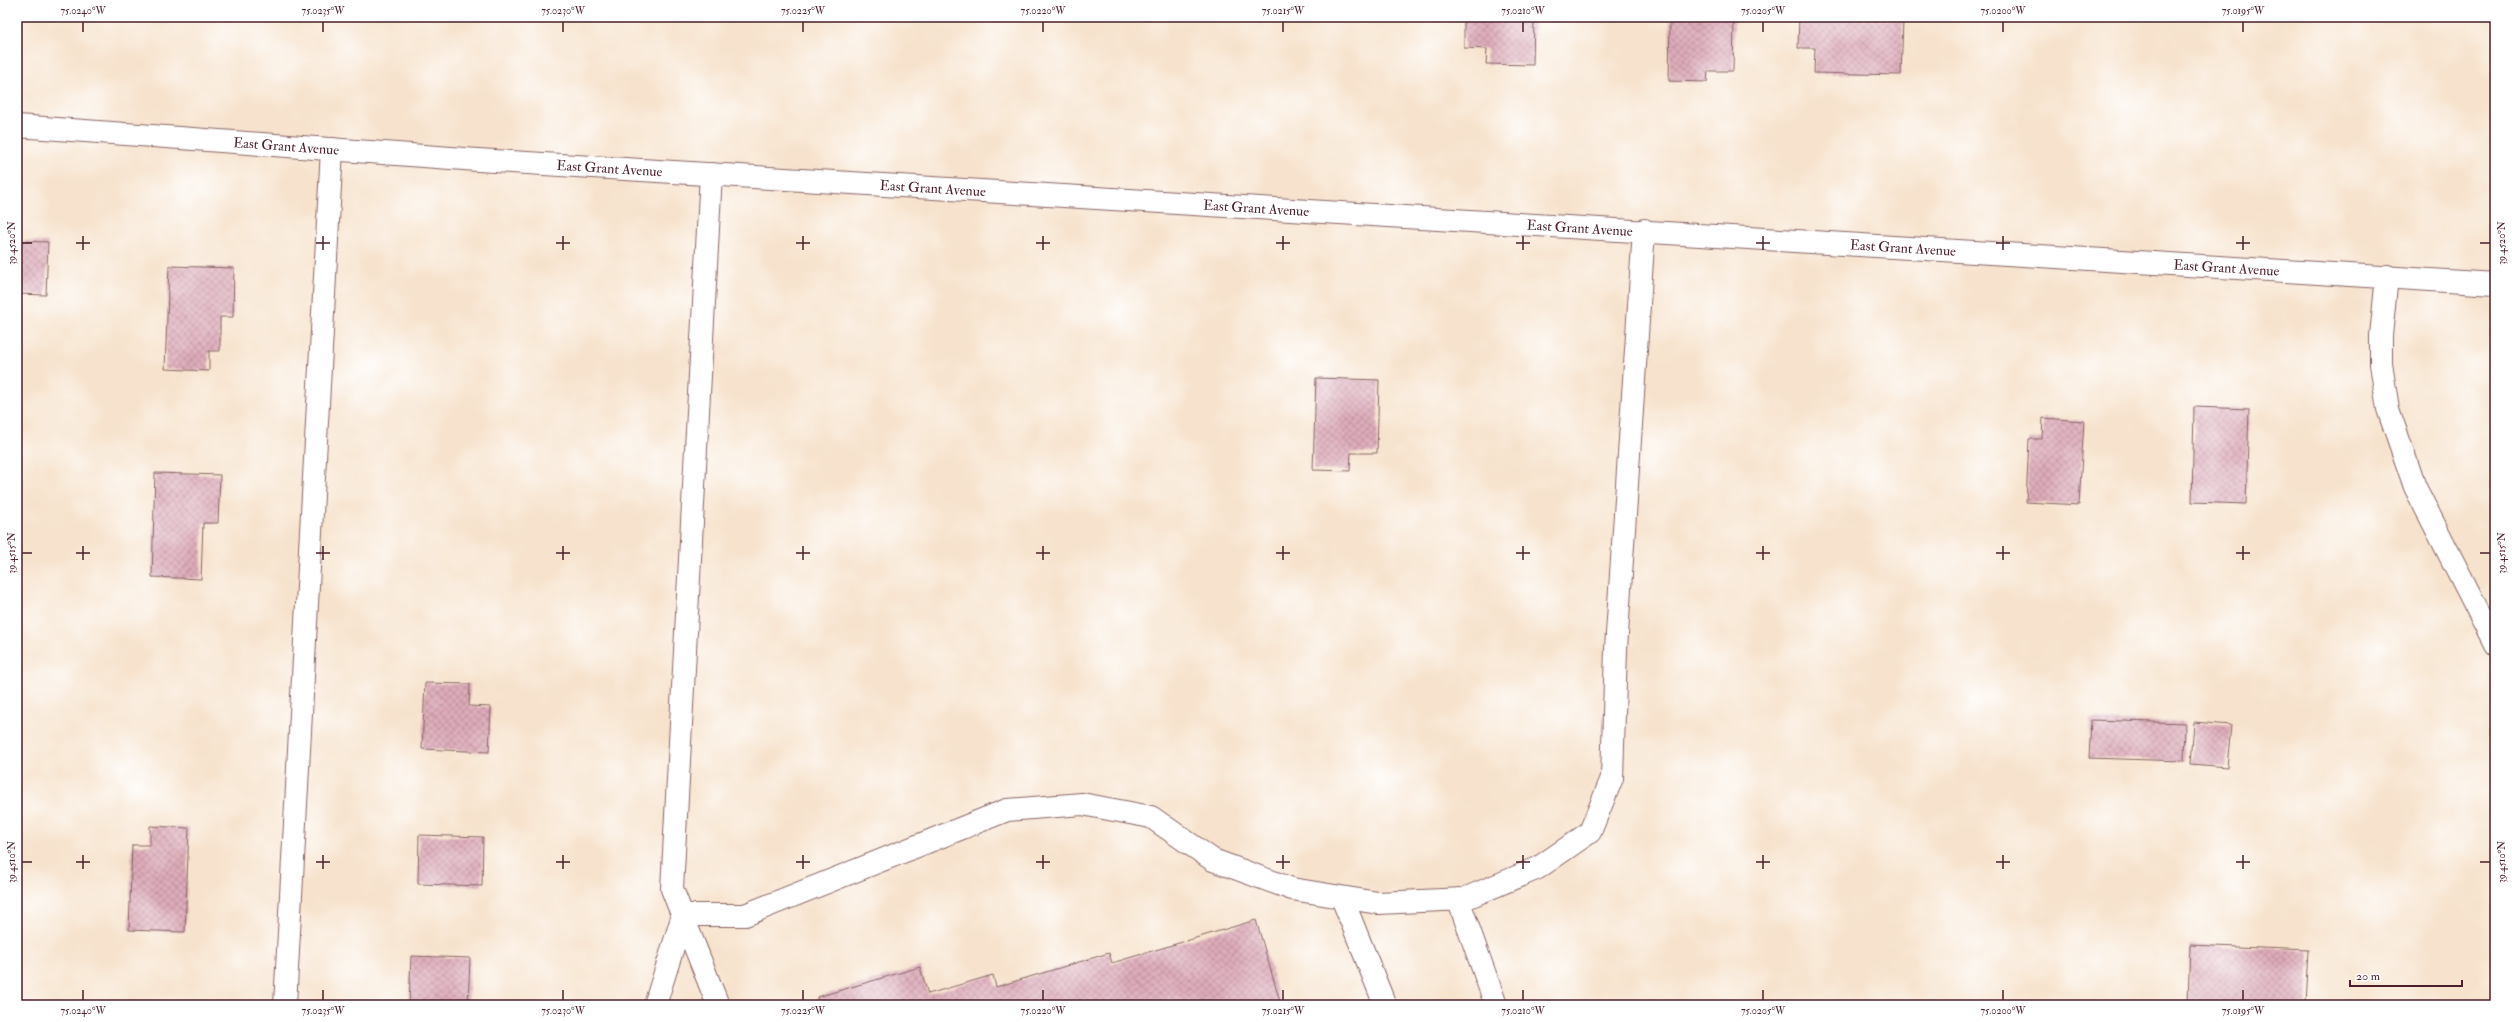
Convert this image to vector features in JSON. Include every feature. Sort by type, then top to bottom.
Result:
[{"type":"street","name":"East Grant Avenue","points":[[17,126],[332,149],[711,174],[1644,230],[2495,284]]},
{"type":"street","points":[[286,1005],[332,149]]},
{"type":"street","points":[[711,174],[672,890],[718,1005]]},
{"type":"street","points":[[683,916],[745,915],[1006,810],[1082,804],[1151,817],[1214,860],[1292,890],[1378,903],[1464,899],[1538,868],[1590,832],[1612,778],[1616,649],[1644,230]]},
{"type":"street","points":[[2387,276],[2381,336],[2381,364],[2388,409],[2415,487],[2495,644]]},
{"type":"street","points":[[1342,898],[1385,1005]]},
{"type":"street","points":[[1458,899],[1496,1005]]},
{"type":"street","points":[[655,1005],[683,916]]},
{"type":"building","points":[[1464,17],[1534,17],[1533,65],[1486,64],[1487,49],[1464,48]]},
{"type":"building","points":[[1670,17],[1734,17],[1733,71],[1708,71],[1707,82],[1669,81]]},
{"type":"building","points":[[1799,17],[1903,20],[1901,75],[1814,73],[1815,48],[1798,48]]},
{"type":"building","points":[[17,241],[48,242],[46,295],[17,294]]},
{"type":"building","points":[[169,266],[234,268],[233,317],[220,317],[220,351],[209,351],[209,371],[165,369]]},
{"type":"building","points":[[1316,378],[1379,380],[1377,453],[1351,453],[1350,471],[1313,470]]},
{"type":"building","points":[[2194,407],[2249,409],[2246,504],[2192,502]]},
{"type":"building","points":[[2043,418],[2084,421],[2079,505],[2026,502],[2029,439],[2042,439]]},
{"type":"building","points":[[155,473],[220,475],[218,523],[203,523],[201,579],[152,577]]},
{"type":"building","points":[[425,683],[470,684],[469,706],[491,707],[489,752],[422,749]]},
{"type":"building","points":[[2091,720],[2185,723],[2184,761],[2089,758]]},
{"type":"building","points":[[2194,722],[2231,725],[2227,767],[2191,764]]},
{"type":"building","points":[[150,826],[189,828],[185,932],[129,930],[132,845],[150,845]]},
{"type":"building","points":[[419,835],[483,837],[482,886],[418,884]]},
{"type":"building","points":[[1256,920],[1281,1005],[819,1005],[817,997],[920,967],[928,994],[993,975],[996,987],[1109,953],[1112,963]]},
{"type":"building","points":[[2190,945],[2309,950],[2306,1005],[2188,1002]]},
{"type":"building","points":[[411,956],[470,958],[468,1005],[409,1005]]},
{"type":"building","points":[[121,1002],[187,1003],[187,1005],[121,1005]]}]
